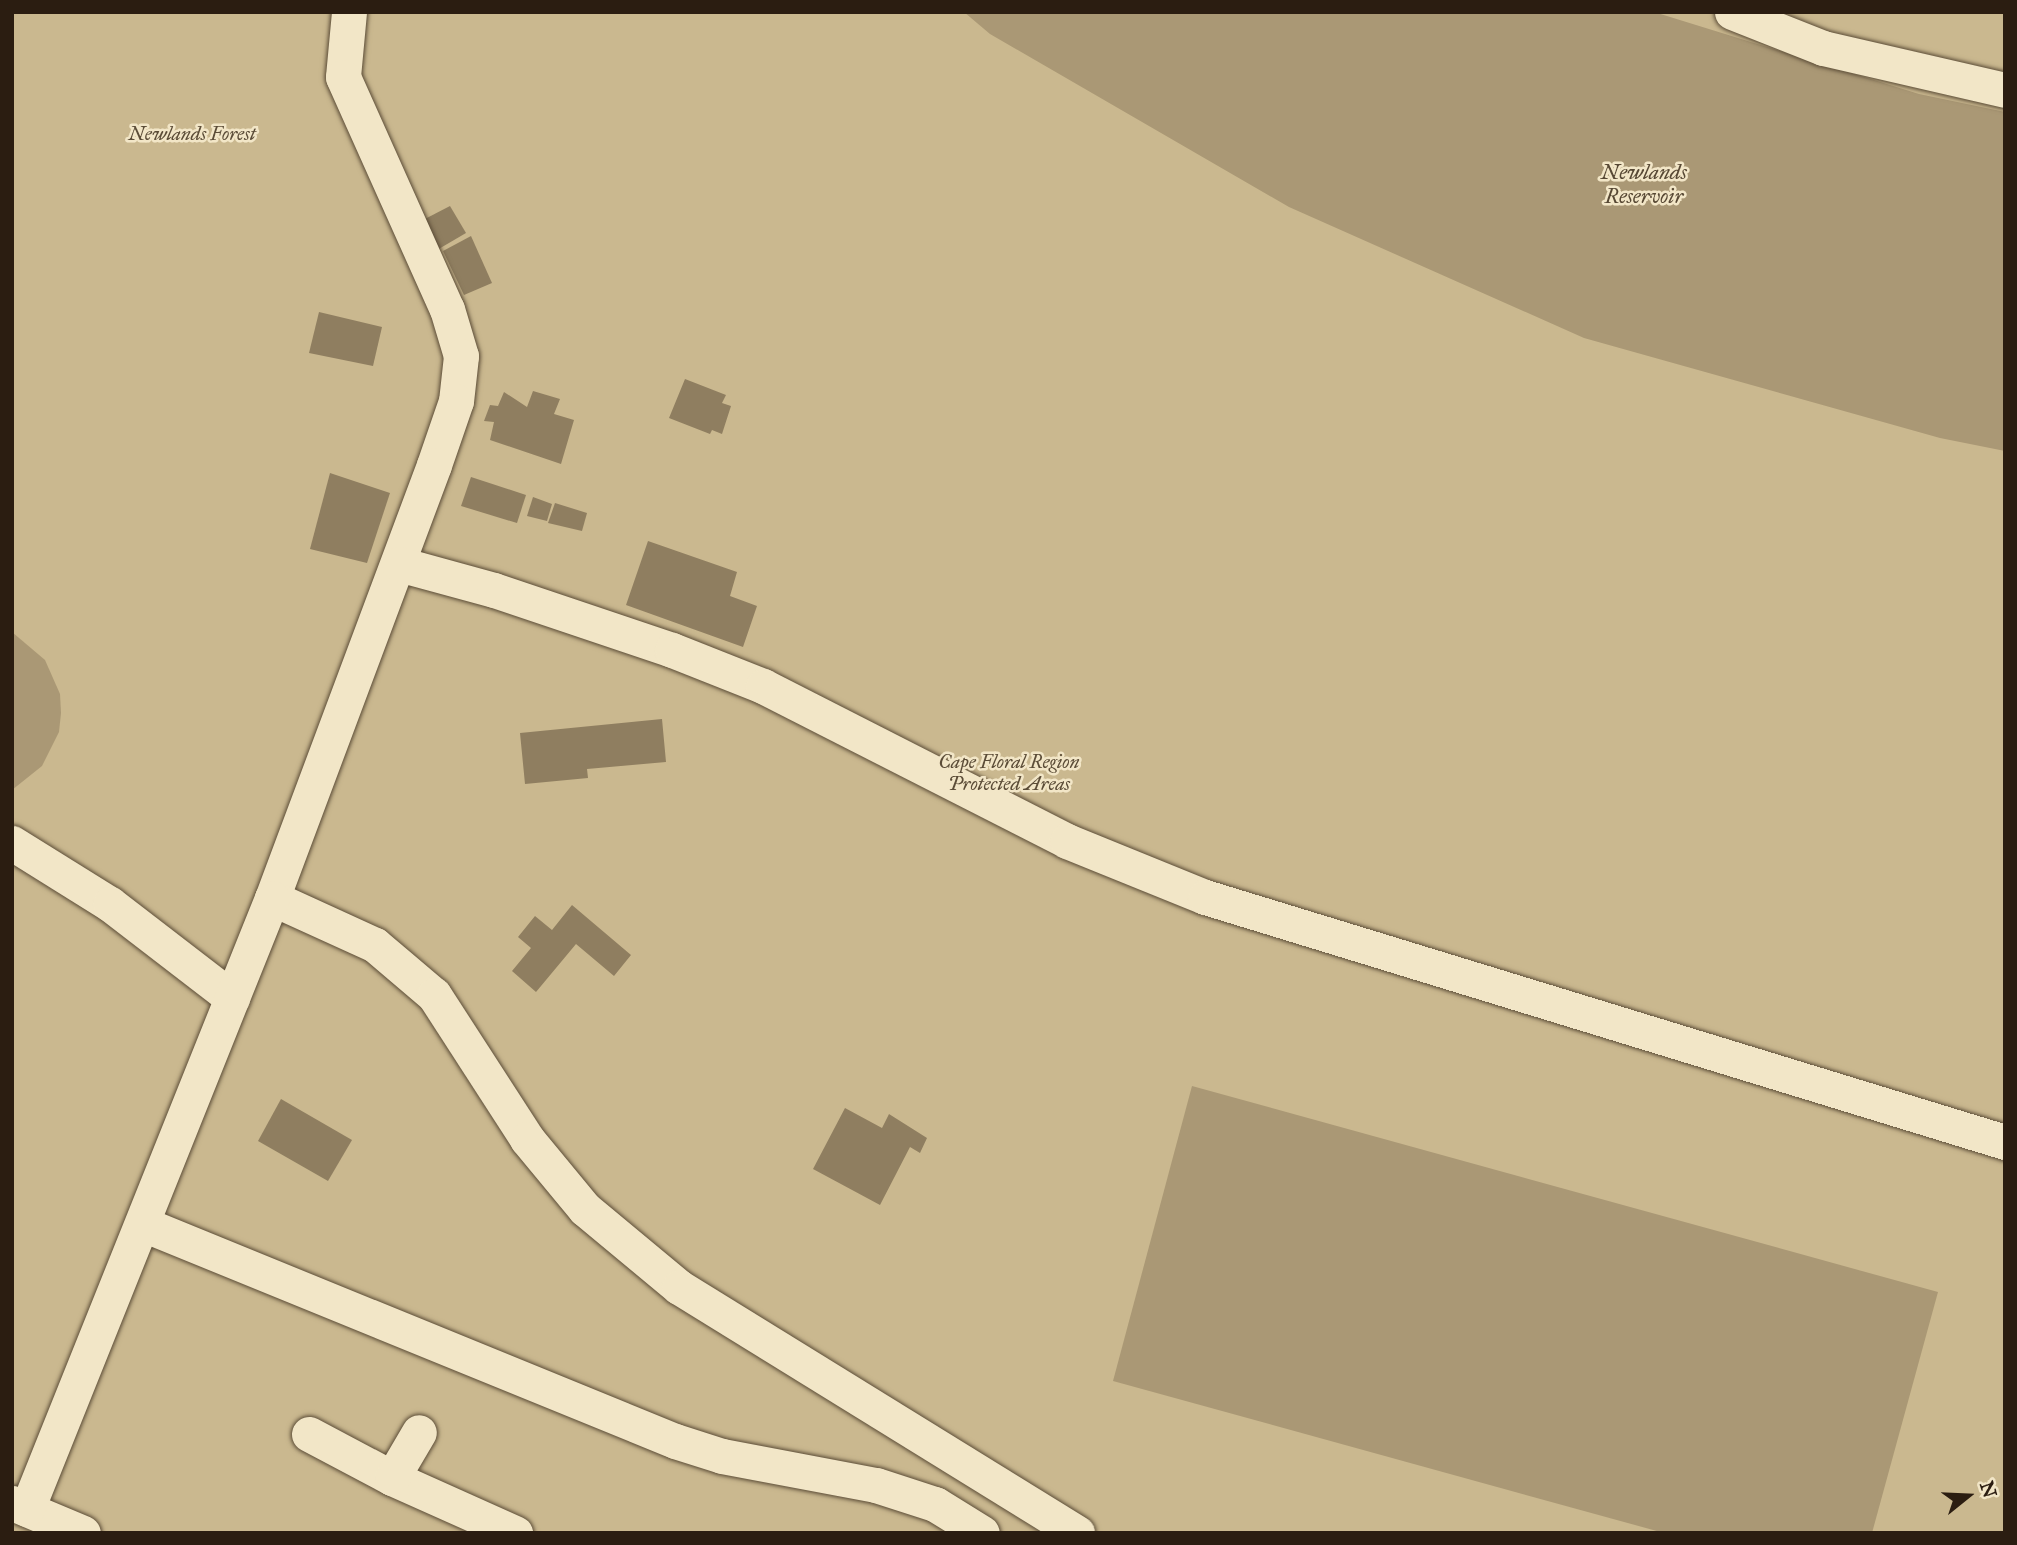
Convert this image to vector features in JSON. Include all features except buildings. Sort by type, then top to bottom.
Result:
[{"type":"lane","points":[[83,1533],[20,1506],[143,1224],[272,898],[399,564],[456,401],[461,356],[447,309],[343,77],[349,12]]},
{"type":"lane","points":[[1732,12],[1823,48],[2005,90]]},
{"type":"lane","points":[[399,564],[495,590],[673,650],[763,686],[1067,841],[1205,897],[2005,1142]]},
{"type":"lane","points":[[12,843],[110,904],[232,998]]},
{"type":"lane","points":[[272,898],[375,945],[434,995],[527,1139],[584,1209],[679,1287],[1077,1533]]},
{"type":"lane","points":[[143,1224],[675,1441],[722,1457],[876,1485],[936,1504],[982,1533]]},
{"type":"lane","points":[[392,1478],[419,1432]]},
{"type":"lane","points":[[309,1434],[392,1478],[515,1533]]},
{"type":"green space","name":"Cape Floral Region Protected Areas","points":[[12,12],[2005,12],[2005,1533],[12,1533]]},
{"type":"water","name":"Newlands Reservoir","points":[[964,12],[1654,12],[1919,94],[2005,112],[2005,451],[1940,438],[1584,338],[1289,207],[990,34]]},
{"type":"water","points":[[12,632],[45,660],[60,694],[61,713],[59,732],[42,766],[12,790]]},
{"type":"water","points":[[1192,1086],[1938,1292],[1872,1533],[1664,1533],[1113,1381]]},
{"type":"park label","name":"Newlands Forest","points":[[192,134]]}]
